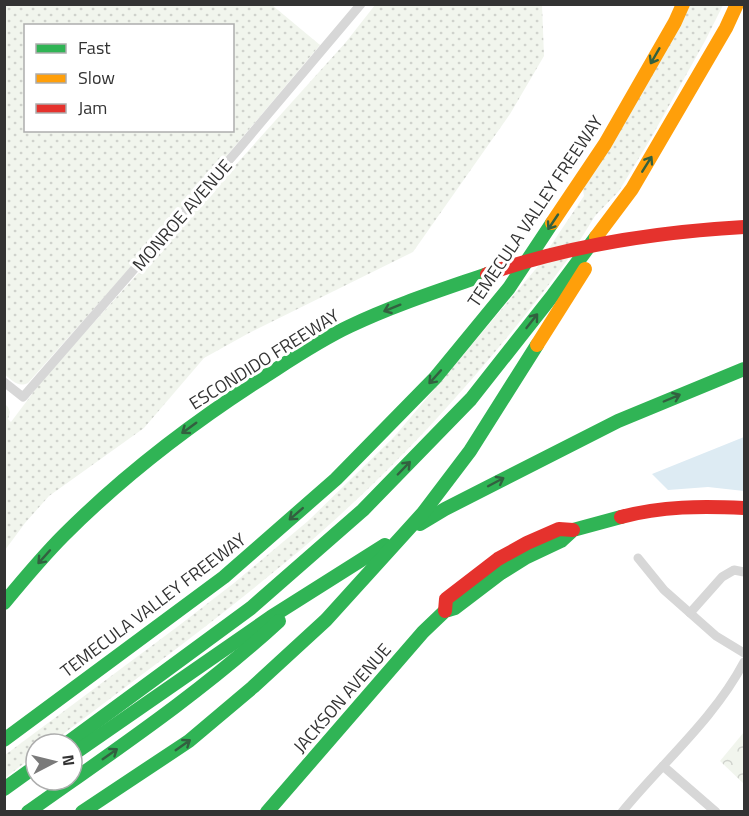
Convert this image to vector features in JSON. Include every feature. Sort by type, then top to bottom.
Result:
[{"type":"main road","name":"TEMECULA VALLEY FREEWAY","points":[[4,740],[224,577],[336,478],[435,378],[509,288],[605,144],[683,4]]},
{"type":"main road","points":[[82,812],[189,741],[254,687],[326,620],[423,513],[470,451],[576,283],[726,28],[737,4]]},
{"type":"main road","points":[[82,732],[251,608],[363,510],[471,399],[632,189]]},
{"type":"main road","name":"ESCONDIDO FREEWAY","points":[[4,603],[57,543],[121,481],[152,456],[219,405],[316,344],[351,326],[447,287],[541,257],[578,248],[686,230],[744,227]]},
{"type":"main road","points":[[84,747],[271,616],[445,509],[618,421],[744,369]]},
{"type":"main road","name":"JACKSON AVENUE","points":[[445,610],[446,599],[498,559],[559,529],[573,530],[640,512],[700,506],[744,508]]},
{"type":"main road","name":"JACKSON AVENUE","points":[[267,812],[423,632],[445,610],[455,608],[501,573],[525,558],[561,541],[573,530]]},
{"type":"main road","points":[[479,588],[484,576],[534,547],[541,537]]},
{"type":"main road","points":[[28,812],[156,721],[254,644],[323,583]]},
{"type":"main road","points":[[4,789],[24,775]]},
{"type":"main road","points":[[4,801],[24,788]]},
{"type":"street","name":"MONROE AVENUE","points":[[4,382],[23,397],[237,152],[361,4]]},
{"type":"street","points":[[638,558],[664,590],[716,636],[744,653]]},
{"type":"street","points":[[690,613],[722,577],[734,570],[744,572]]},
{"type":"street","points":[[622,812],[718,703],[735,680],[744,662]]},
{"type":"street","points":[[663,766],[716,812]]},
{"type":"green space","points":[[4,5],[272,5],[320,45],[176,216],[28,383],[18,384],[4,374]]},
{"type":"green space","points":[[375,5],[542,5],[544,56],[510,114],[413,252],[249,333],[204,358],[144,428],[49,496],[5,550],[5,404],[10,412],[8,419],[11,422],[44,378],[346,42]]},
{"type":"green space","points":[[689,5],[723,5],[651,138],[619,191],[595,216],[577,245],[545,254],[584,196],[583,190]]},
{"type":"green space","points":[[574,251],[511,332],[445,410],[374,483],[298,552],[175,650],[66,732],[36,732],[234,583],[308,521],[394,437],[545,258]]},
{"type":"green space","points":[[744,732],[744,784],[720,761]]},
{"type":"green space","points":[[24,741],[24,763],[5,778],[5,755]]},
{"type":"shaded area","points":[[744,437],[744,491],[708,487],[668,490],[652,474]]},
{"type":"traffic: fast","points":[[4,740],[224,577],[336,479],[435,378],[509,288],[552,223]]},
{"type":"traffic: fast","points":[[82,732],[251,608],[363,510],[471,399],[596,237]]},
{"type":"traffic: fast","points":[[4,603],[56,543],[111,491],[160,450],[237,394],[306,350],[350,326],[487,274]]},
{"type":"traffic: fast","points":[[82,812],[189,741],[253,687],[326,620],[423,513],[470,451],[537,345]]},
{"type":"traffic: fast","points":[[420,524],[618,421],[744,369]]},
{"type":"traffic: fast","points":[[267,812],[423,632],[445,611],[455,608],[525,558],[561,541],[573,530],[621,517]]},
{"type":"traffic: fast","points":[[84,747],[271,617],[385,545]]},
{"type":"traffic: fast","points":[[28,812],[188,697],[279,621]]},
{"type":"traffic: fast","points":[[4,789],[24,775]]},
{"type":"traffic: slow","points":[[552,223],[605,144],[683,4]]},
{"type":"traffic: slow","points":[[596,237],[632,189],[726,28],[737,4]]},
{"type":"traffic: slow","points":[[537,345],[585,269]]},
{"type":"traffic: jam","points":[[487,274],[550,255],[614,241],[678,232],[744,227]]},
{"type":"traffic: jam","points":[[621,517],[682,508],[744,508]]},
{"type":"traffic: jam","points":[[445,611],[446,599],[498,559],[559,529],[573,530]]}]
